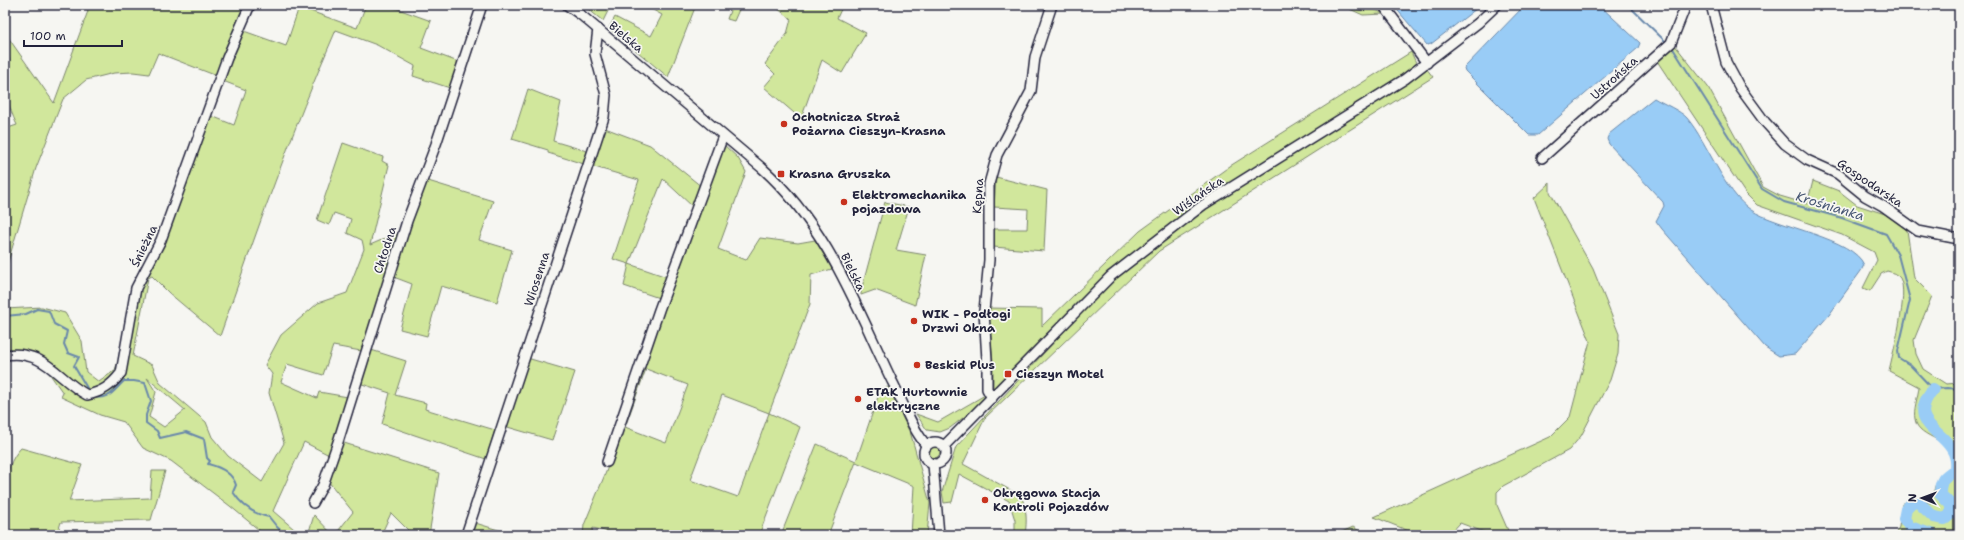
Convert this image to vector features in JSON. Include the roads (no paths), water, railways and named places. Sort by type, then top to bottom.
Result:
[{"type":"street","name":"Śnieżna","points":[[5,355],[11,354],[40,360],[51,366],[79,391],[87,395],[104,390],[113,383],[120,373],[136,288],[151,262],[164,233],[229,52],[250,5]]},
{"type":"street","name":"Chłodna","points":[[312,503],[323,485],[338,442],[407,221],[436,144],[482,5]]},
{"type":"street","name":"Bielska","points":[[567,5],[598,29],[782,186],[812,224],[831,253],[926,445]]},
{"type":"street","name":"Kępna","points":[[992,398],[987,389],[988,360],[984,311],[989,260],[989,184],[997,155],[1031,91],[1035,57],[1052,5]]},
{"type":"street","points":[[1383,5],[1426,63]]},
{"type":"street","name":"Wiślańska","points":[[944,446],[1111,276],[1203,205],[1405,79],[1478,23],[1497,5]]},
{"type":"street","name":"Ustrońska","points":[[1542,158],[1669,45],[1686,5]]},
{"type":"street","name":"Gospodarska","points":[[1711,5],[1726,62],[1740,88],[1765,122],[1785,144],[1807,160],[1838,174],[1865,196],[1883,206],[1918,231],[1959,239]]},
{"type":"street","name":"Wiosenna","points":[[466,535],[604,117],[606,95],[595,54],[598,29]]},
{"type":"street","points":[[606,462],[659,310],[723,136]]},
{"type":"street","points":[[935,441],[944,446],[945,457],[940,463],[933,464],[927,461],[923,455],[926,445],[935,441]]},
{"type":"street","points":[[933,464],[939,535]]},
{"type":"water","points":[[1393,5],[1481,5],[1431,44],[1427,45]]},
{"type":"water","points":[[1525,5],[1599,5],[1640,43],[1638,48],[1538,135],[1529,135],[1465,71],[1464,68]]},
{"type":"water","points":[[1654,98],[1687,118],[1695,128],[1724,180],[1741,202],[1751,210],[1778,222],[1830,240],[1845,247],[1857,256],[1864,265],[1829,315],[1795,354],[1779,356],[1765,347],[1662,229],[1656,221],[1664,206],[1663,202],[1609,144],[1607,139],[1609,134]]},
{"type":"waterway","name":"Krośnianka","points":[[1628,5],[1666,42]]},
{"type":"waterway","name":"Krośnianka","points":[[1672,47],[1762,189],[1784,202],[1842,218],[1886,234],[1898,255],[1910,300],[1898,351],[1899,358],[1910,365],[1933,389],[1959,389]]},
{"type":"waterway","points":[[5,316],[26,314],[37,309],[49,311],[54,324],[67,331],[64,344],[68,353],[79,357],[74,366],[87,388]]},
{"type":"waterway","points":[[94,397],[99,398],[108,396],[124,381],[145,383],[151,401],[146,415],[146,423],[157,431],[160,438],[186,432],[204,439],[207,458],[210,461],[208,464],[229,473],[236,485],[233,492],[240,501],[248,509],[263,516],[269,517],[286,535]]},
{"type":"waterway","points":[[1933,389],[1925,403],[1923,414],[1927,422],[1950,446],[1955,456],[1956,469],[1948,474],[1942,482],[1940,489],[1940,494],[1951,505],[1951,514],[1945,519],[1934,517],[1919,503],[1913,502],[1906,509],[1904,519],[1910,527],[1933,535]]},
{"type":"place","name":"Ochotnicza Straż Pożarna Cieszyn-Krasna","points":[[784,124]]},
{"type":"place","name":"Krasna Gruszka","points":[[781,174]]},
{"type":"place","name":"Elektromechanika pojazdowa","points":[[844,202]]},
{"type":"place","name":"WIK - Podłogi Drzwi Okna","points":[[914,321]]},
{"type":"place","name":"Beskid Plus","points":[[917,365]]},
{"type":"place","name":"Cieszyn Motel","points":[[1008,374]]},
{"type":"place","name":"ETAK Hurtownie elektryczne","points":[[858,399]]},
{"type":"place","name":"Okręgowa Stacja Kontroli Pojazdów","points":[[985,500]]}]
